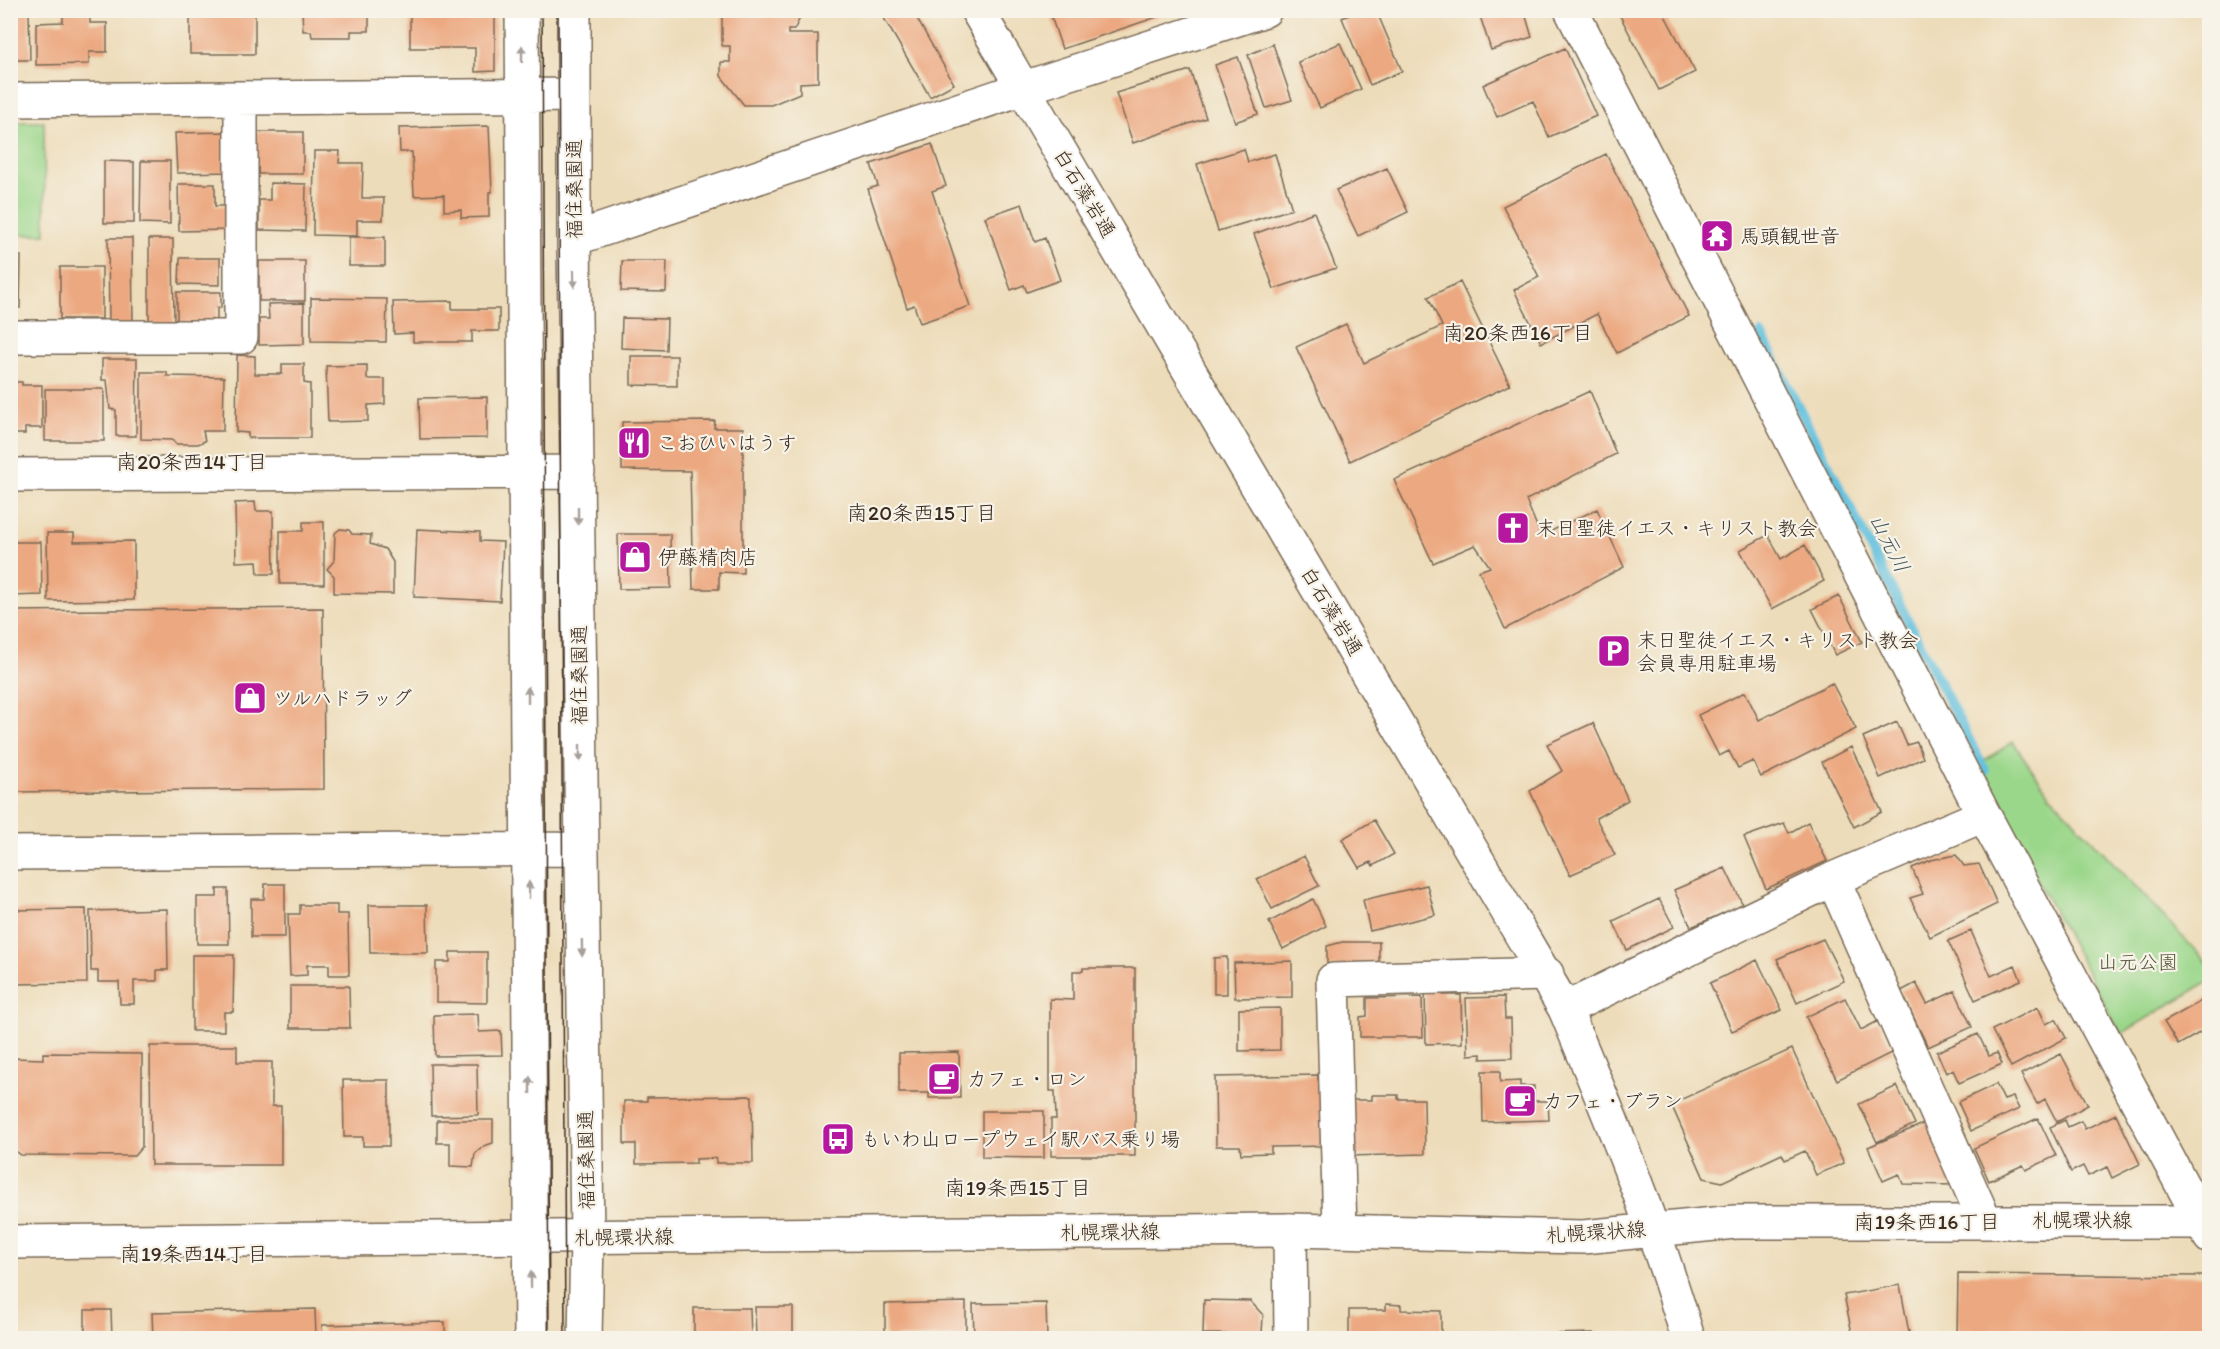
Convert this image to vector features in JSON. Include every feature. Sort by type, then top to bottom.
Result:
[{"type":"street","points":[[522,10],[531,1338]]},
{"type":"street","name":"福住桑園通","points":[[574,10],[580,849],[587,1238],[585,1338]]},
{"type":"street","name":"白石藻岩通","points":[[977,10],[1547,974],[1565,1009],[1629,1160],[1654,1228],[1688,1338]]},
{"type":"street","points":[[574,239],[1024,88],[1208,19],[1265,10]]},
{"type":"street","points":[[1571,10],[1984,815],[2206,1226]]},
{"type":"street","points":[[10,100],[574,95]]},
{"type":"street","points":[[10,337],[241,338],[241,98]]},
{"type":"street","points":[[10,475],[578,472]]},
{"type":"street","points":[[1565,1009],[1833,879],[1984,815]]},
{"type":"street","points":[[10,853],[580,849]]},
{"type":"street","points":[[1833,879],[1985,1221]]},
{"type":"street","points":[[1340,1231],[1333,980],[1547,974]]},
{"type":"street","name":"札幌環状線","points":[[10,1242],[1290,1230],[1583,1238],[1654,1228],[1735,1222],[1985,1221],[2206,1226]]},
{"type":"street","points":[[1290,1230],[1291,1338]]},
{"type":"green space","points":[[10,122],[44,122],[45,234],[11,235]]},
{"type":"green space","name":"山元公園","points":[[2013,742],[2050,795],[2209,965],[2209,981],[2121,1034],[1975,766]]},
{"type":"building","points":[[10,10],[29,10],[30,60],[15,60],[15,65],[10,65]]},
{"type":"building","points":[[190,10],[255,10],[255,54],[190,54]]},
{"type":"building","points":[[302,10],[369,10],[369,31],[351,31],[351,37],[312,37],[311,31],[303,31]]},
{"type":"building","points":[[410,10],[495,10],[495,71],[475,72],[475,48],[410,48]]},
{"type":"building","points":[[722,10],[804,10],[794,30],[788,30],[788,34],[818,34],[818,82],[800,83],[800,93],[771,105],[744,105],[721,76],[721,62],[730,62],[730,46],[722,46]]},
{"type":"building","points":[[879,10],[912,10],[954,84],[930,97]]},
{"type":"building","points":[[1049,10],[1159,10],[1160,16],[1062,49]]},
{"type":"building","points":[[1360,10],[1376,10],[1402,71],[1370,85],[1342,18]]},
{"type":"building","points":[[1488,10],[1524,10],[1532,37],[1491,50],[1479,13]]},
{"type":"building","points":[[1617,10],[1662,10],[1695,72],[1659,90]]},
{"type":"building","points":[[63,12],[90,12],[90,23],[107,23],[107,52],[89,52],[89,64],[36,65],[36,23],[63,22]]},
{"type":"building","points":[[1340,43],[1361,89],[1320,108],[1298,62]]},
{"type":"building","points":[[1273,44],[1292,100],[1266,108],[1248,55]]},
{"type":"building","points":[[1565,48],[1596,116],[1549,137],[1533,101],[1497,117],[1483,85]]},
{"type":"building","points":[[1238,57],[1258,114],[1235,122],[1215,65]]},
{"type":"building","points":[[1190,70],[1206,118],[1133,143],[1116,93]]},
{"type":"building","points":[[489,126],[492,192],[489,192],[489,217],[461,218],[461,210],[444,211],[444,195],[414,196],[412,152],[400,152],[399,128]]},
{"type":"building","points":[[229,132],[231,172],[177,173],[175,133]]},
{"type":"building","points":[[254,132],[303,132],[303,174],[254,174]]},
{"type":"building","points":[[932,144],[946,186],[932,191],[970,306],[920,323],[914,305],[907,308],[868,189],[878,186],[871,164]]},
{"type":"building","points":[[1244,149],[1248,162],[1275,154],[1292,209],[1218,231],[1197,164]]},
{"type":"building","points":[[314,151],[340,151],[339,163],[363,163],[362,198],[384,198],[383,220],[357,220],[357,236],[313,235]]},
{"type":"building","points":[[1606,154],[1689,316],[1617,353],[1597,314],[1541,343],[1514,290],[1539,277],[1503,206]]},
{"type":"building","points":[[104,161],[134,162],[134,223],[104,223]]},
{"type":"building","points":[[141,161],[170,161],[170,224],[140,223]]},
{"type":"building","points":[[1387,168],[1408,212],[1358,236],[1336,190]]},
{"type":"building","points":[[270,183],[306,184],[305,231],[259,230],[259,200],[270,200]]},
{"type":"building","points":[[178,184],[215,184],[215,206],[226,206],[227,230],[179,231]]},
{"type":"building","points":[[1022,204],[1035,242],[1045,238],[1060,280],[1027,292],[1024,285],[1011,290],[985,217]]},
{"type":"building","points":[[1314,212],[1336,268],[1274,289],[1254,234]]},
{"type":"building","points":[[349,237],[385,237],[385,266],[349,266]]},
{"type":"building","points":[[108,238],[132,238],[133,325],[109,325]]},
{"type":"building","points":[[149,239],[173,239],[174,324],[149,324]]},
{"type":"building","points":[[10,253],[21,256],[20,308],[10,308]]},
{"type":"building","points":[[180,258],[220,258],[220,285],[179,284]]},
{"type":"building","points":[[259,261],[305,261],[305,301],[259,301]]},
{"type":"building","points":[[622,261],[667,261],[666,292],[621,291]]},
{"type":"building","points":[[60,267],[102,267],[102,319],[60,319]]},
{"type":"building","points":[[1460,282],[1510,385],[1350,461],[1296,347],[1346,324],[1364,363],[1442,326],[1428,297]]},
{"type":"building","points":[[177,292],[221,292],[221,308],[217,308],[217,322],[177,323]]},
{"type":"building","points":[[311,298],[387,299],[386,342],[311,341]]},
{"type":"building","points":[[452,301],[452,309],[499,309],[499,331],[472,331],[472,342],[413,342],[413,333],[394,334],[393,302]]},
{"type":"building","points":[[304,303],[304,344],[259,345],[259,319],[269,319],[268,304]]},
{"type":"building","points":[[622,318],[667,319],[666,350],[621,348]]},
{"type":"building","points":[[237,355],[255,356],[255,374],[282,374],[282,364],[304,364],[304,383],[310,384],[310,438],[248,438],[248,433],[236,432]]},
{"type":"building","points":[[631,356],[677,356],[677,386],[631,385]]},
{"type":"building","points":[[102,359],[137,359],[136,436],[116,436],[116,410],[110,409],[107,380],[102,380]]},
{"type":"building","points":[[367,365],[367,379],[385,379],[385,404],[368,405],[368,421],[328,422],[326,366]]},
{"type":"building","points":[[141,372],[167,372],[167,376],[224,377],[223,431],[203,431],[205,441],[198,444],[176,444],[172,440],[141,439]]},
{"type":"building","points":[[10,382],[22,382],[22,385],[42,385],[42,428],[25,428],[25,434],[10,434]]},
{"type":"building","points":[[45,389],[104,389],[104,441],[45,441]]},
{"type":"building","points":[[1590,391],[1616,454],[1526,500],[1541,536],[1597,509],[1624,567],[1505,629],[1479,571],[1490,567],[1475,545],[1433,563],[1394,480]]},
{"type":"building","points":[[487,397],[487,438],[420,439],[419,398]]},
{"type":"building","points":[[715,421],[714,428],[743,428],[743,573],[719,572],[719,589],[693,589],[690,471],[622,470],[622,422]]},
{"type":"building","points":[[255,502],[256,511],[273,511],[274,574],[258,574],[257,561],[236,562],[235,503]]},
{"type":"building","points":[[303,522],[324,522],[324,584],[280,584],[280,531],[303,531]]},
{"type":"building","points":[[340,529],[349,530],[352,534],[371,535],[370,544],[385,549],[393,562],[393,594],[334,593],[334,576],[327,569],[334,561],[335,533]]},
{"type":"building","points":[[417,529],[480,532],[480,541],[503,542],[500,601],[414,597]]},
{"type":"building","points":[[47,533],[74,533],[74,542],[134,541],[134,600],[48,601]]},
{"type":"building","points":[[618,534],[670,534],[671,588],[619,589]]},
{"type":"building","points":[[1768,535],[1781,559],[1805,545],[1824,581],[1772,609],[1740,550]]},
{"type":"building","points":[[10,542],[41,542],[42,595],[10,596]]},
{"type":"building","points":[[1839,596],[1862,642],[1835,655],[1812,609]]},
{"type":"building","points":[[323,608],[324,789],[10,792],[10,611]]},
{"type":"building","points":[[1832,683],[1856,729],[1761,777],[1753,761],[1738,768],[1729,751],[1719,756],[1698,715],[1745,692],[1759,720]]},
{"type":"building","points":[[1897,722],[1907,745],[1917,742],[1923,758],[1880,778],[1863,737]]},
{"type":"building","points":[[1593,723],[1628,800],[1596,818],[1615,855],[1570,875],[1530,791],[1562,771],[1547,744]]},
{"type":"building","points":[[1851,747],[1882,812],[1854,827],[1822,762]]},
{"type":"building","points":[[1374,820],[1394,854],[1373,866],[1371,862],[1359,868],[1342,839]]},
{"type":"building","points":[[1808,822],[1827,861],[1766,889],[1744,837],[1784,823],[1789,833]]},
{"type":"building","points":[[1956,855],[1964,866],[1979,864],[1997,904],[1930,937],[1910,898],[1923,894],[1912,868],[1931,860]]},
{"type":"building","points":[[1304,856],[1319,886],[1272,909],[1257,879]]},
{"type":"building","points":[[1725,868],[1743,905],[1691,927],[1674,890]]},
{"type":"building","points":[[265,884],[285,884],[285,937],[251,937],[251,899],[264,899]]},
{"type":"building","points":[[1427,885],[1435,915],[1370,931],[1363,900]]},
{"type":"building","points":[[217,889],[228,889],[229,944],[197,944],[197,897],[217,897]]},
{"type":"building","points":[[1313,899],[1326,926],[1283,949],[1269,922]]},
{"type":"building","points":[[1659,899],[1674,927],[1627,950],[1613,921]]},
{"type":"building","points":[[300,905],[337,905],[337,914],[348,914],[349,975],[329,975],[329,965],[307,965],[307,975],[290,976],[288,914],[300,914]]},
{"type":"building","points":[[369,905],[427,905],[428,953],[370,953]]},
{"type":"building","points":[[86,909],[87,983],[10,984],[10,910]]},
{"type":"building","points":[[167,909],[168,970],[157,970],[157,981],[134,981],[134,1004],[120,1004],[119,982],[98,982],[98,971],[91,971],[90,911]]},
{"type":"building","points":[[1971,931],[1991,976],[2015,965],[2021,980],[1975,1000],[1948,941]]},
{"type":"building","points":[[1823,939],[1844,981],[1797,1003],[1777,959]]},
{"type":"building","points":[[1342,942],[1379,942],[1379,966],[1327,967],[1327,946]]},
{"type":"building","points":[[450,952],[487,952],[487,1003],[436,1002],[436,962],[450,962]]},
{"type":"building","points":[[192,955],[234,955],[233,1012],[224,1012],[224,1031],[192,1031]]},
{"type":"building","points":[[1227,957],[1227,994],[1214,994],[1214,958]]},
{"type":"building","points":[[1757,960],[1782,1010],[1732,1031],[1710,983]]},
{"type":"building","points":[[1292,961],[1292,997],[1235,998],[1234,963]]},
{"type":"building","points":[[1083,968],[1135,968],[1135,1156],[1051,1156],[1051,1119],[1056,1119],[1055,1091],[1050,1091],[1050,999],[1073,1000],[1073,971],[1083,971]]},
{"type":"building","points":[[1916,983],[1927,1004],[1955,991],[1972,1027],[1928,1047],[1901,991]]},
{"type":"building","points":[[290,986],[349,986],[350,1028],[290,1028]]},
{"type":"building","points":[[1443,988],[1443,995],[1461,995],[1462,1043],[1426,1044],[1425,989]]},
{"type":"building","points":[[2210,996],[2210,1027],[2178,1045],[2164,1022]]},
{"type":"building","points":[[1422,997],[1423,1037],[1360,1037],[1360,1017],[1367,1016],[1367,998]]},
{"type":"building","points":[[1504,997],[1505,1019],[1511,1019],[1512,1058],[1481,1059],[1481,1054],[1468,1055],[1466,998]]},
{"type":"building","points":[[1845,998],[1861,1030],[1878,1021],[1893,1052],[1837,1080],[1806,1017]]},
{"type":"building","points":[[2038,1007],[2046,1024],[2056,1019],[2066,1038],[2011,1067],[1992,1030]]},
{"type":"building","points":[[1280,1008],[1280,1050],[1239,1051],[1239,1009]]},
{"type":"building","points":[[478,1014],[479,1032],[501,1031],[502,1055],[435,1056],[434,1015]]},
{"type":"building","points":[[1978,1034],[1989,1056],[1997,1053],[2002,1064],[1959,1083],[1953,1070],[1946,1073],[1937,1052]]},
{"type":"building","points":[[150,1046],[237,1046],[237,1062],[272,1062],[272,1106],[281,1106],[281,1165],[151,1165]]},
{"type":"building","points":[[1792,1049],[1844,1163],[1816,1175],[1805,1151],[1785,1160],[1782,1154],[1722,1182],[1704,1178],[1671,1104]]},
{"type":"building","points":[[959,1052],[960,1098],[929,1098],[929,1093],[899,1093],[899,1053]]},
{"type":"building","points":[[43,1053],[142,1054],[142,1147],[134,1156],[21,1155],[13,1149],[10,1069],[13,1069],[13,1058],[43,1059]]},
{"type":"building","points":[[2061,1054],[2088,1105],[2057,1122],[2045,1099],[2037,1104],[2021,1074]]},
{"type":"building","points":[[430,1064],[477,1064],[478,1115],[431,1116]]},
{"type":"building","points":[[1482,1071],[1500,1071],[1500,1082],[1520,1081],[1520,1086],[1534,1086],[1534,1101],[1548,1101],[1549,1120],[1483,1122]]},
{"type":"building","points":[[1318,1075],[1318,1080],[1324,1080],[1325,1146],[1271,1147],[1271,1153],[1241,1154],[1240,1146],[1216,1146],[1215,1077]]},
{"type":"building","points":[[343,1080],[389,1080],[389,1146],[363,1146],[363,1137],[344,1137]]},
{"type":"building","points":[[1996,1084],[2004,1100],[2013,1097],[2019,1109],[1971,1131],[1958,1102]]},
{"type":"building","points":[[1897,1086],[1915,1124],[1877,1142],[1859,1104]]},
{"type":"building","points":[[1372,1095],[1398,1095],[1398,1099],[1424,1099],[1425,1154],[1347,1156],[1346,1100],[1372,1100]]},
{"type":"building","points":[[752,1096],[753,1163],[716,1163],[716,1158],[696,1159],[696,1163],[636,1164],[636,1144],[624,1144],[624,1101],[647,1101],[647,1097]]},
{"type":"building","points":[[982,1111],[1044,1111],[1044,1158],[982,1157]]},
{"type":"building","points":[[2116,1114],[2140,1164],[2112,1178],[2107,1167],[2088,1176],[2083,1166],[2071,1172],[2050,1127],[2065,1120],[2068,1127],[2081,1121],[2085,1129]]},
{"type":"building","points":[[2038,1118],[2056,1156],[2026,1170],[2023,1165],[1989,1181],[1974,1148]]},
{"type":"building","points":[[437,1120],[493,1120],[493,1143],[484,1146],[475,1154],[473,1167],[450,1166],[450,1143],[437,1143]]},
{"type":"building","points":[[1928,1122],[1955,1185],[1903,1184],[1899,1174],[1883,1181],[1868,1147]]},
{"type":"building","points":[[1958,1274],[2202,1276],[2210,1283],[2210,1338],[1957,1338]]},
{"type":"building","points":[[1900,1285],[1910,1338],[1853,1338],[1844,1295]]},
{"type":"building","points":[[1204,1300],[1250,1301],[1263,1315],[1262,1334],[1203,1334]]},
{"type":"building","points":[[966,1302],[966,1336],[885,1338],[885,1304]]},
{"type":"building","points":[[1046,1303],[1047,1338],[974,1338],[973,1304]]},
{"type":"building","points":[[1386,1304],[1401,1305],[1401,1310],[1441,1311],[1441,1338],[1349,1338],[1349,1310],[1386,1310]]},
{"type":"building","points":[[755,1307],[793,1307],[793,1338],[756,1338]]},
{"type":"building","points":[[694,1308],[750,1308],[751,1338],[694,1338]]},
{"type":"building","points":[[315,1309],[316,1338],[153,1338],[152,1313]]},
{"type":"building","points":[[85,1310],[111,1310],[112,1338],[85,1338]]},
{"type":"building","points":[[445,1322],[445,1338],[323,1338],[322,1325]]},
{"type":"building","points":[[1594,1333],[1594,1338],[1549,1338],[1549,1334]]},
{"type":"waterway","name":"山元川","points":[[1761,334],[1985,771]]},
{"type":"tram line","points":[[542,10],[549,1338]]},
{"type":"tram line","points":[[558,10],[565,1338]]},
{"type":"place","name":"馬頭観世音","points":[[1717,236]]},
{"type":"place","name":"こおひいはうす","points":[[634,443]]},
{"type":"place","name":"末日聖徒イエス・キリスト教会","points":[[1513,528]]},
{"type":"place","name":"伊藤精肉店","points":[[635,557]]},
{"type":"place","name":"末日聖徒イエス・キリスト教会 会員専用駐車場","points":[[1614,651]]},
{"type":"place","name":"ツルハドラッグ","points":[[250,698]]},
{"type":"place","name":"カフェ・ロン","points":[[944,1079]]},
{"type":"place","name":"カフェ・ブラン","points":[[1520,1101]]},
{"type":"place","name":"もいわ山ロープウェイ駅バス乗り場","points":[[838,1139]]},
{"type":"district","name":"南20条西16丁目","points":[[1518,332]]},
{"type":"district","name":"南20条西14丁目","points":[[192,461]]},
{"type":"district","name":"南20条西15丁目","points":[[922,512]]},
{"type":"district","name":"南19条西15丁目","points":[[1018,1187]]},
{"type":"district","name":"南19条西16丁目","points":[[1927,1221]]},
{"type":"district","name":"南19条西14丁目","points":[[194,1253]]}]
